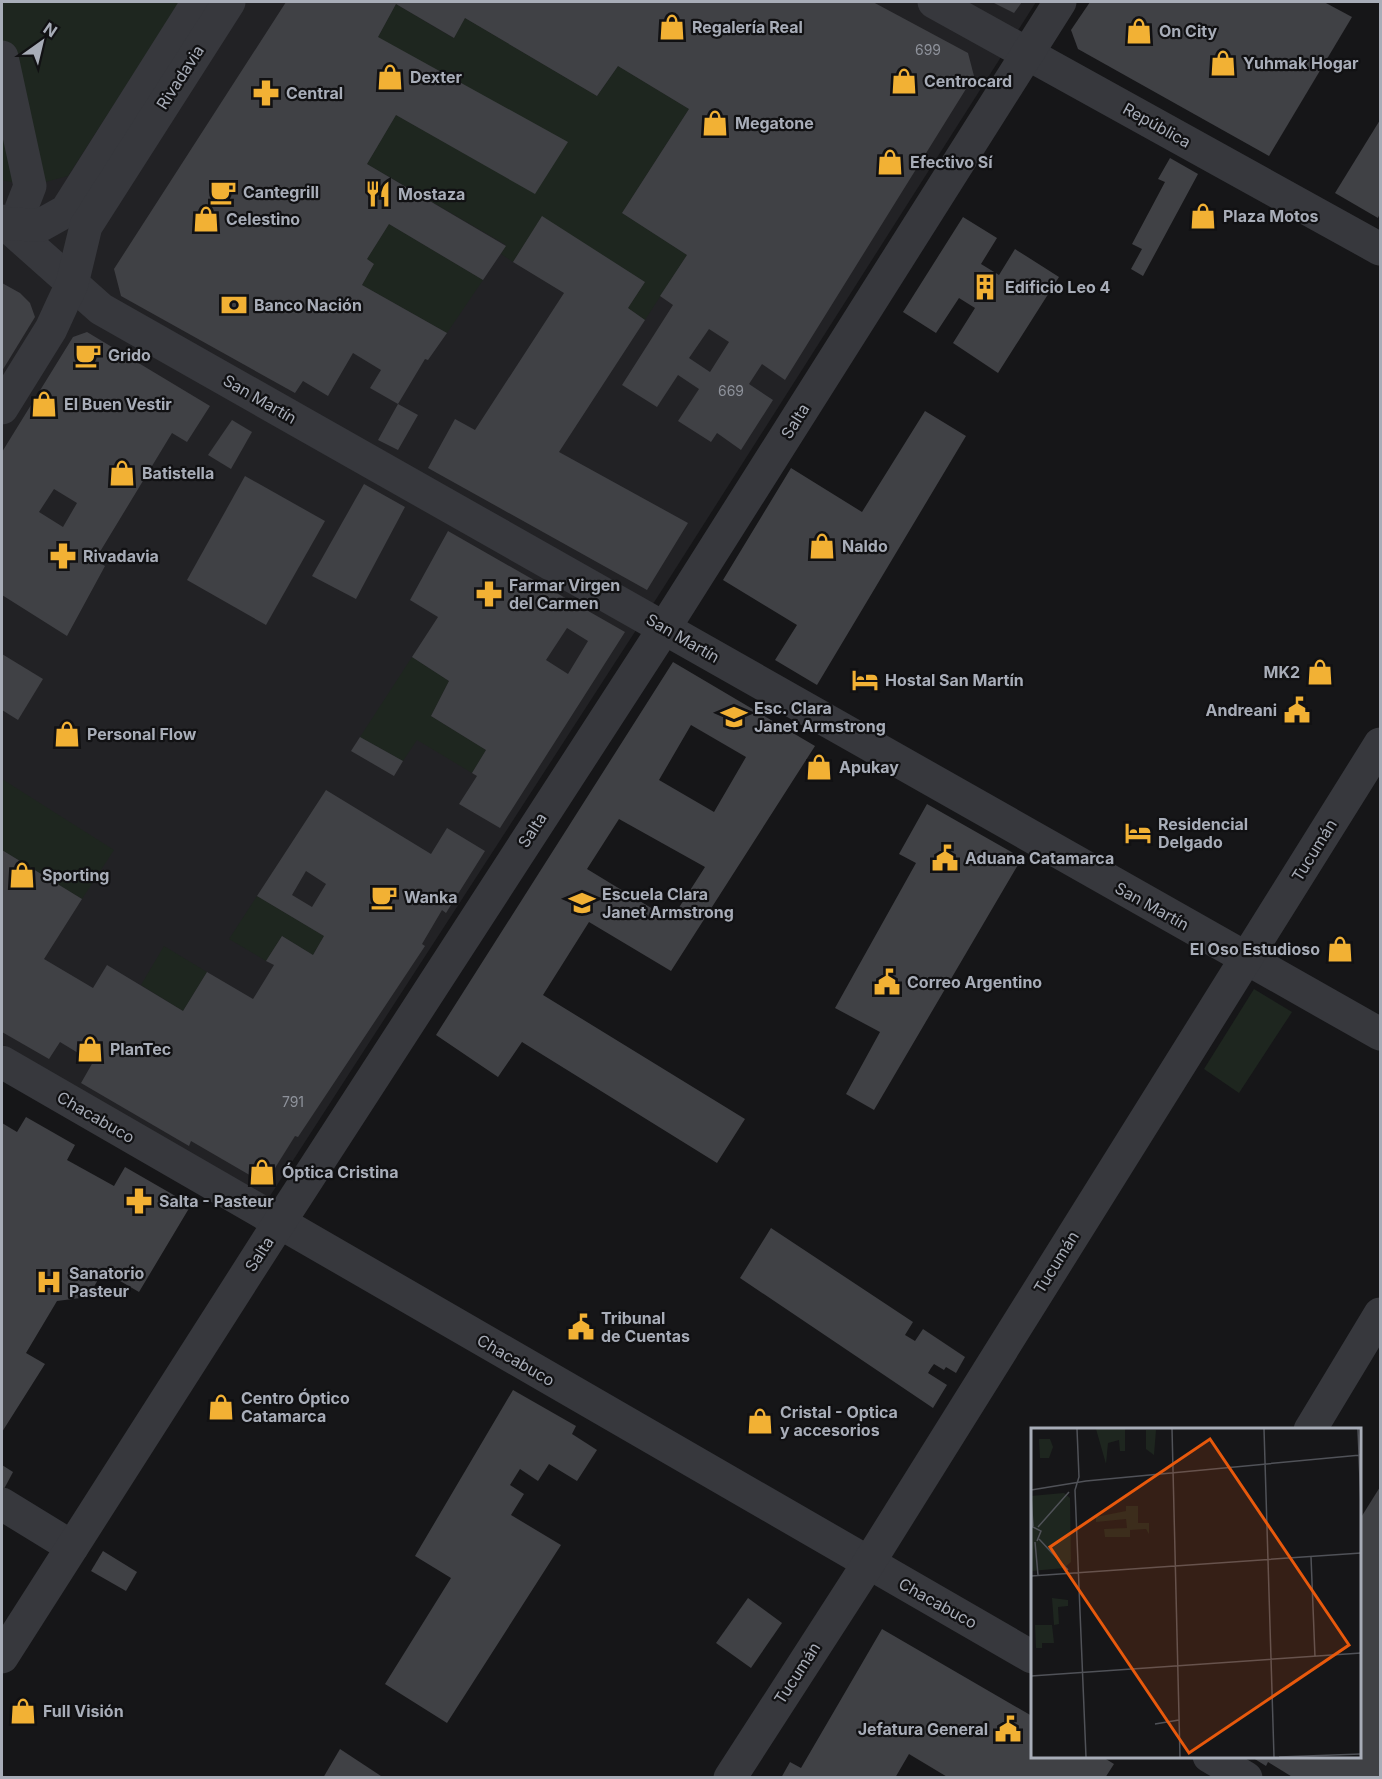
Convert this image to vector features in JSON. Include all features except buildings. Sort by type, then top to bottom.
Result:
[{"type":"street","name":"Rivadavia","points":[[10,218],[41,225],[66,211],[198,2]]},
{"type":"street","name":"Rivadavia","points":[[2,408],[51,329],[72,284],[86,226],[229,2]]},
{"type":"street","name":"República","points":[[934,2],[1028,52],[1380,249]]},
{"type":"street","name":"Salta","points":[[2,1658],[279,1222],[664,627],[1060,2]]},
{"type":"street","points":[[2,57],[30,186],[10,218]]},
{"type":"street","name":"San Martín","points":[[10,218],[72,284],[101,309],[1380,1034]]},
{"type":"street","name":"Tucumán","points":[[730,1778],[868,1564],[1380,744]]},
{"type":"street","name":"Chacabuco","points":[[2,1062],[1031,1656]]},
{"type":"street","points":[[1311,1428],[1380,1314]]},
{"type":"street","points":[[2,1504],[72,1547]]},
{"type":"street","points":[[1212,1758],[1246,1778]]},
{"type":"shaded area","points":[[2,2],[1036,2],[660,593],[268,1199],[2,1044]]},
{"type":"shaded area","points":[[2,2],[180,2],[68,176],[30,186],[2,180]]},
{"type":"shaded area","points":[[396,4],[453,38],[465,18],[597,96],[618,66],[689,109],[622,213],[687,255],[645,320],[628,308],[645,282],[542,217],[513,262],[501,254],[506,245],[367,164],[396,115],[535,193],[378,37]]},
{"type":"shaded area","points":[[389,224],[483,280],[447,333],[362,285],[374,264],[367,259]]},
{"type":"shaded area","points":[[412,657],[449,681],[431,716],[486,750],[472,773],[417,740],[403,761],[360,737]]},
{"type":"shaded area","points":[[2,779],[114,850],[82,899],[2,850]]},
{"type":"shaded area","points":[[257,896],[324,936],[313,955],[282,936],[266,961],[229,939]]},
{"type":"shaded area","points":[[164,946],[207,972],[183,1011],[141,985]]},
{"type":"shaded area","points":[[1254,989],[1292,1012],[1239,1093],[1204,1069]]},
{"type":"place","name":"Regalería Real","points":[[672,27]]},
{"type":"place","name":"On City","points":[[1139,31]]},
{"type":"place","name":"Yuhmak Hogar","points":[[1223,63]]},
{"type":"place","name":"Dexter","points":[[390,77]]},
{"type":"place","name":"Centrocard","points":[[904,81]]},
{"type":"place","name":"Central","points":[[266,93]]},
{"type":"place","name":"Megatone","points":[[715,123]]},
{"type":"place","name":"Efectivo Sí","points":[[890,162]]},
{"type":"place","name":"Cantegrill","points":[[223,192]]},
{"type":"place","name":"Mostaza","points":[[378,194]]},
{"type":"place","name":"Plaza Motos","points":[[1203,216]]},
{"type":"place","name":"Celestino","points":[[206,219]]},
{"type":"place","name":"Edificio Leo 4","points":[[985,287]]},
{"type":"place","name":"Banco Nación","points":[[234,305]]},
{"type":"place","name":"Grido","points":[[88,355]]},
{"type":"place","name":"El Buen Vestir","points":[[44,404]]},
{"type":"place","name":"Batistella","points":[[122,473]]},
{"type":"place","name":"Naldo","points":[[822,546]]},
{"type":"place","name":"Rivadavia","points":[[63,556]]},
{"type":"place","name":"Farmar Virgen del Carmen","points":[[489,594]]},
{"type":"place","name":"MK2","points":[[1320,672]]},
{"type":"place","name":"Hostal San Martín","points":[[865,680]]},
{"type":"place","name":"Andreani","points":[[1297,710]]},
{"type":"place","name":"Esc. Clara Janet Armstrong","points":[[734,717]]},
{"type":"place","name":"Personal Flow","points":[[67,734]]},
{"type":"place","name":"Apukay","points":[[819,767]]},
{"type":"place","name":"Residencial Delgado","points":[[1138,833]]},
{"type":"place","name":"Aduana Catamarca","points":[[945,858]]},
{"type":"place","name":"Sporting","points":[[22,875]]},
{"type":"place","name":"Wanka","points":[[384,897]]},
{"type":"place","name":"Escuela Clara Janet Armstrong","points":[[582,903]]},
{"type":"place","name":"El Oso Estudioso","points":[[1340,949]]},
{"type":"place","name":"Correo Argentino","points":[[887,982]]},
{"type":"place","name":"PlanTec","points":[[90,1049]]},
{"type":"place","name":"Óptica Cristina","points":[[262,1172]]},
{"type":"place","name":"Salta - Pasteur","points":[[139,1201]]},
{"type":"place","name":"Sanatorio Pasteur","points":[[49,1282]]},
{"type":"place","name":"Tribunal de Cuentas","points":[[581,1327]]},
{"type":"place","name":"Centro Óptico Catamarca","points":[[221,1407]]},
{"type":"place","name":"Cristal - Optica y accesorios","points":[[760,1421]]},
{"type":"place","name":"Full Visión","points":[[23,1711]]},
{"type":"place","name":"Jefatura General","points":[[1008,1729]]}]
